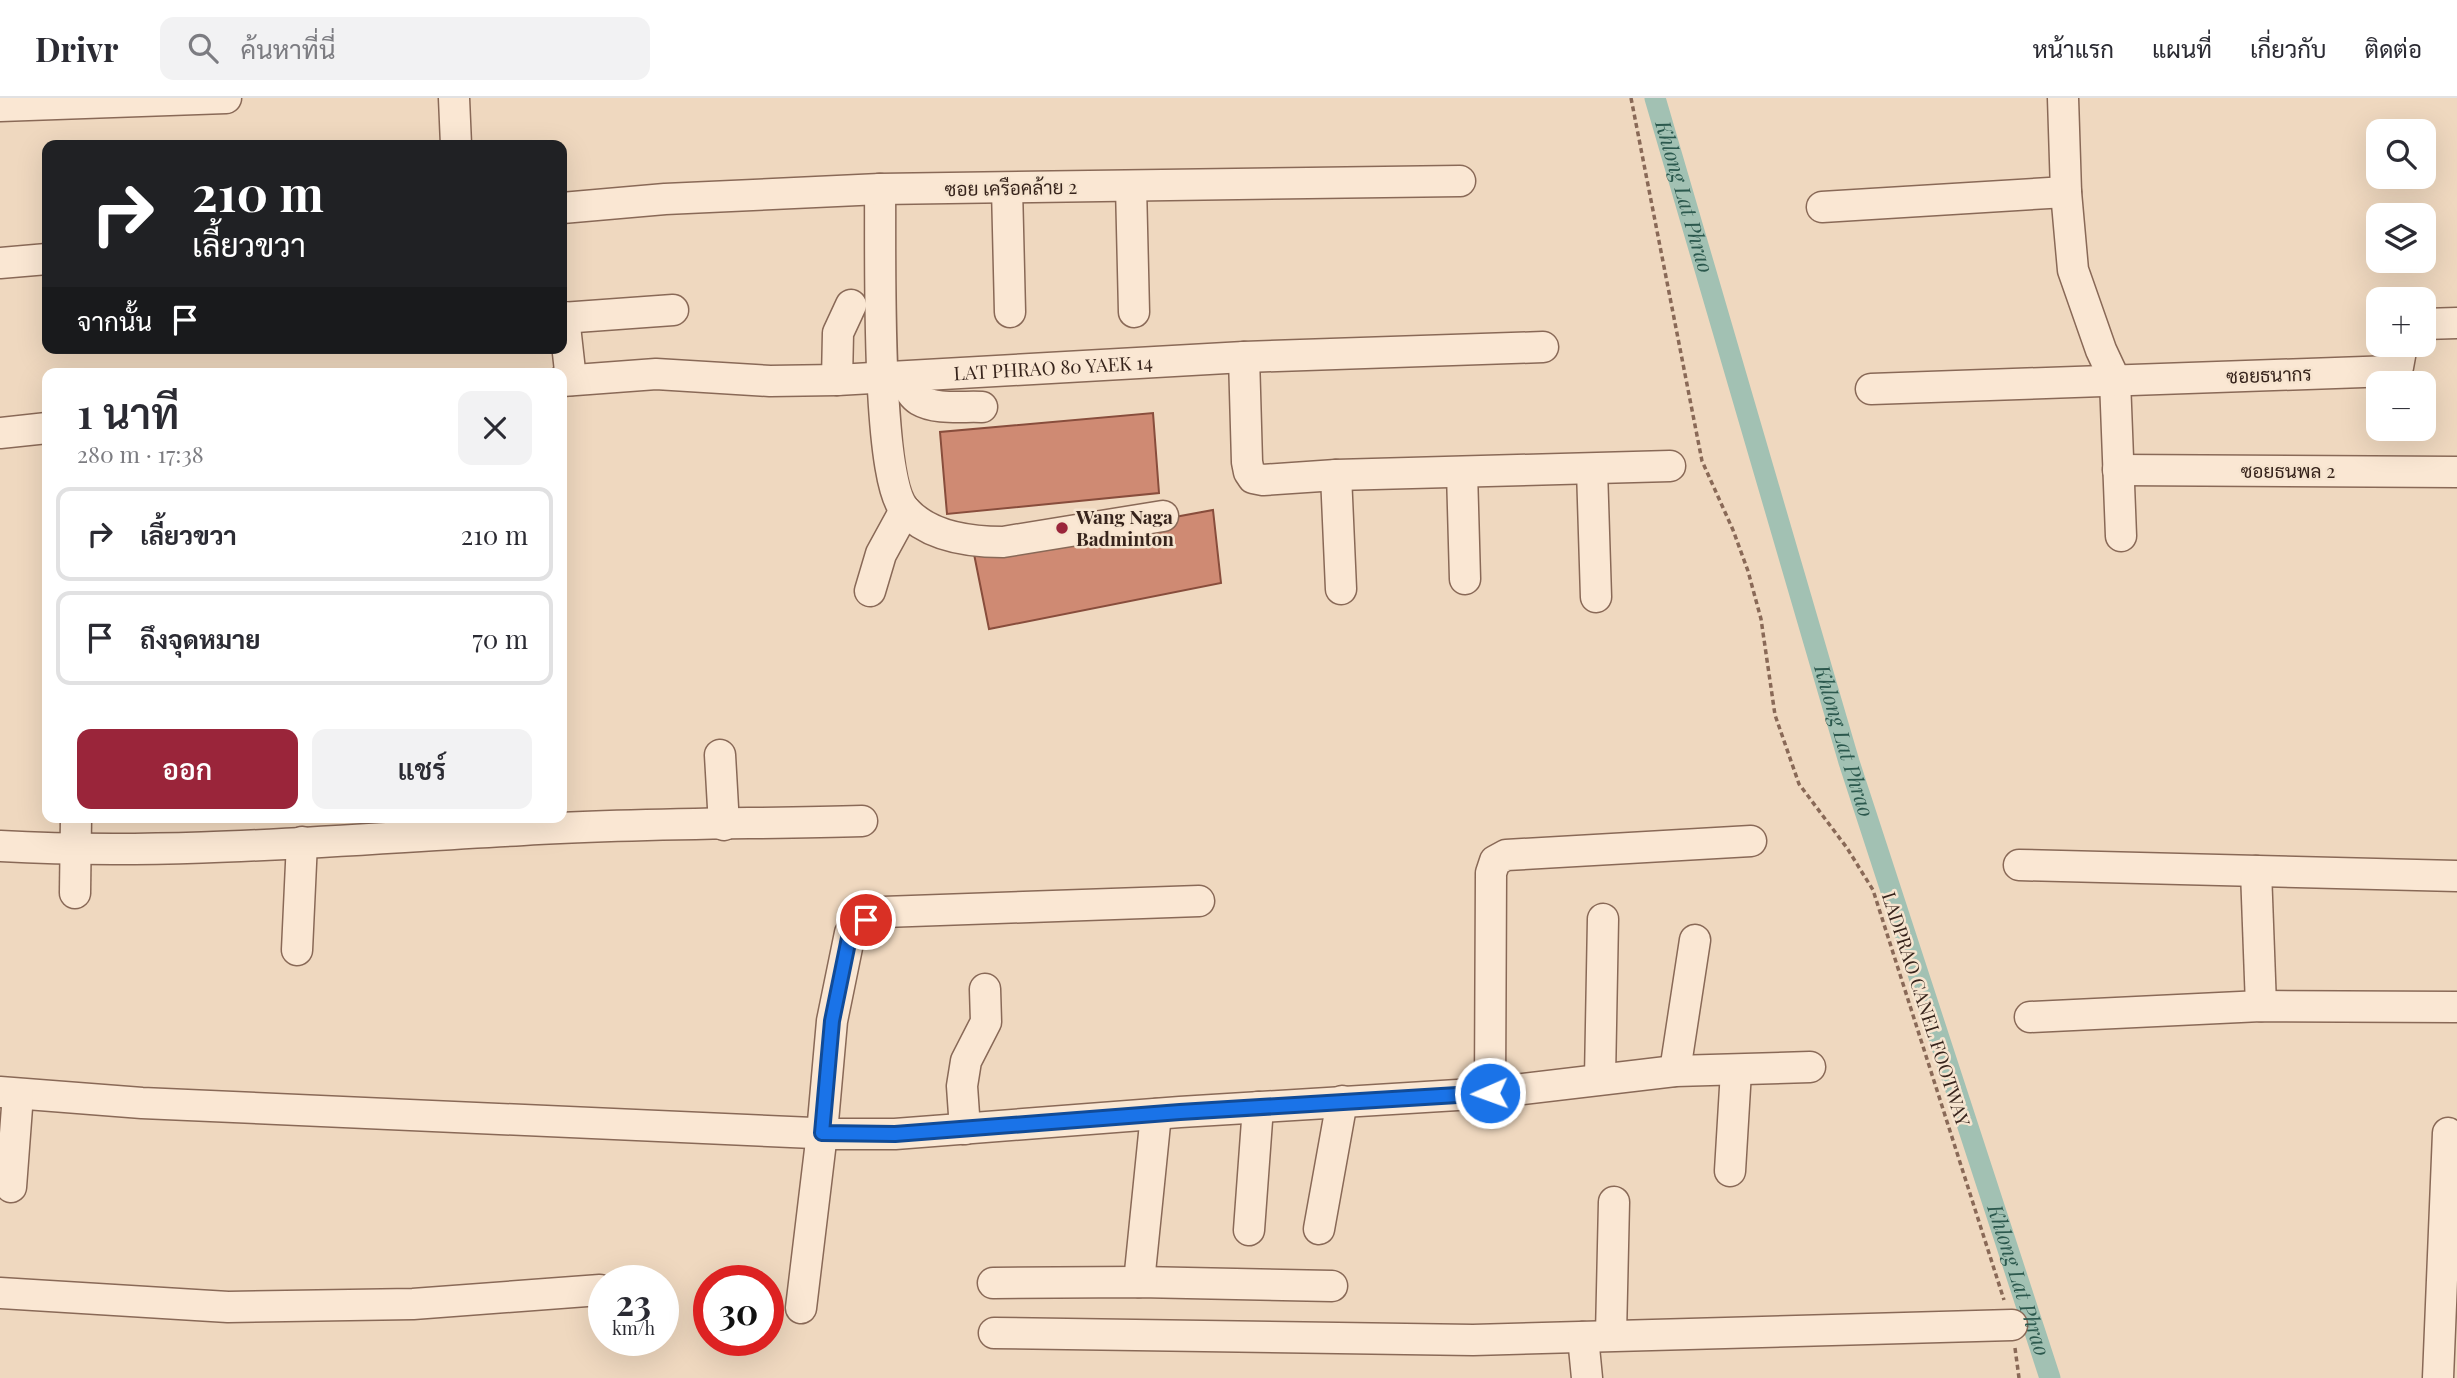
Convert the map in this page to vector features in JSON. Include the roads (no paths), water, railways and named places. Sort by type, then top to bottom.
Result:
[{"type":"street","points":[[0,106],[226,98]]},
{"type":"street","points":[[454,98],[456,140]]},
{"type":"street","points":[[2063,98],[2066,192],[2073,270],[2101,350],[2115,380],[2121,536]]},
{"type":"street","name":"ซอย เครือคล้าย 2","points":[[567,208],[665,199],[880,189],[1460,181]]},
{"type":"street","points":[[1131,186],[1134,312]]},
{"type":"street","points":[[1007,188],[1010,313]]},
{"type":"street","points":[[880,189],[893,378],[888,462],[896,496],[905,510],[929,528],[955,538],[978,542],[1003,542],[1163,516]]},
{"type":"street","points":[[1822,207],[2066,192]]},
{"type":"street","points":[[0,263],[42,259]]},
{"type":"street","points":[[837,380],[838,333],[851,305]]},
{"type":"street","points":[[567,318],[673,310]]},
{"type":"street","points":[[2436,324],[2457,323]]},
{"type":"street","name":"LAT PHRAO 80 YAEK 14","points":[[567,381],[656,374],[770,381],[837,380],[1244,358],[1543,347]]},
{"type":"street","name":"ซอยธนากร","points":[[2115,380],[2392,372],[2398,367],[2400,357]]},
{"type":"street","points":[[1244,358],[1247,462],[1253,478],[1263,480],[1336,475],[1670,466]]},
{"type":"street","points":[[893,378],[920,401],[941,406],[982,407]]},
{"type":"street","points":[[1871,389],[2115,380]]},
{"type":"street","points":[[0,433],[42,429]]},
{"type":"street","points":[[1592,469],[1595,597]]},
{"type":"street","name":"ซอยธนพล 2","points":[[2118,470],[2457,472]]},
{"type":"street","points":[[1462,472],[1465,579]]},
{"type":"street","points":[[1336,475],[1341,589]]},
{"type":"street","points":[[870,591],[881,554],[905,510]]},
{"type":"street","points":[[720,755],[724,825]]},
{"type":"street","points":[[0,846],[76,851],[526,830],[862,821]]},
{"type":"street","points":[[75,893],[76,823]]},
{"type":"street","points":[[1490,1093],[1490,873],[1495,861],[1506,855],[1751,841]]},
{"type":"street","points":[[297,950],[302,842]]},
{"type":"street","points":[[2019,865],[2457,876]]},
{"type":"street","points":[[2256,871],[2261,1006]]},
{"type":"street","points":[[801,1308],[832,1021],[850,933],[866,920],[883,912],[1199,901]]},
{"type":"street","points":[[1600,1078],[1603,919]]},
{"type":"street","points":[[1675,1071],[1695,940]]},
{"type":"street","points":[[965,1129],[962,1086],[966,1061],[986,1022],[985,989]]},
{"type":"street","points":[[2030,1017],[2261,1006],[2457,1007]]},
{"type":"street","points":[[11,1187],[9,1093],[142,1103],[895,1134],[1342,1101],[1490,1093],[1675,1071],[1810,1067]]},
{"type":"street","points":[[1730,1171],[1736,1070]]},
{"type":"street","points":[[1320,1229],[1342,1101]]},
{"type":"street","points":[[1249,1230],[1258,1107]]},
{"type":"street","points":[[1139,1282],[1156,1114]]},
{"type":"street","points":[[2438,1378],[2452,1184],[2448,1133]]},
{"type":"street","points":[[1587,1378],[1597,1336],[1614,1202]]},
{"type":"street","points":[[993,1283],[1139,1282],[1332,1286]]},
{"type":"street","points":[[0,1293],[228,1307],[413,1304],[588,1291]]},
{"type":"street","points":[[994,1332],[1473,1340],[2012,1325]]},
{"type":"waterway","name":"Khlong Lat Phrao","points":[[1655,98],[1849,762],[2050,1378]]},
{"type":"place","name":"Wang Naga Badminton","points":[[1062,528]]}]
